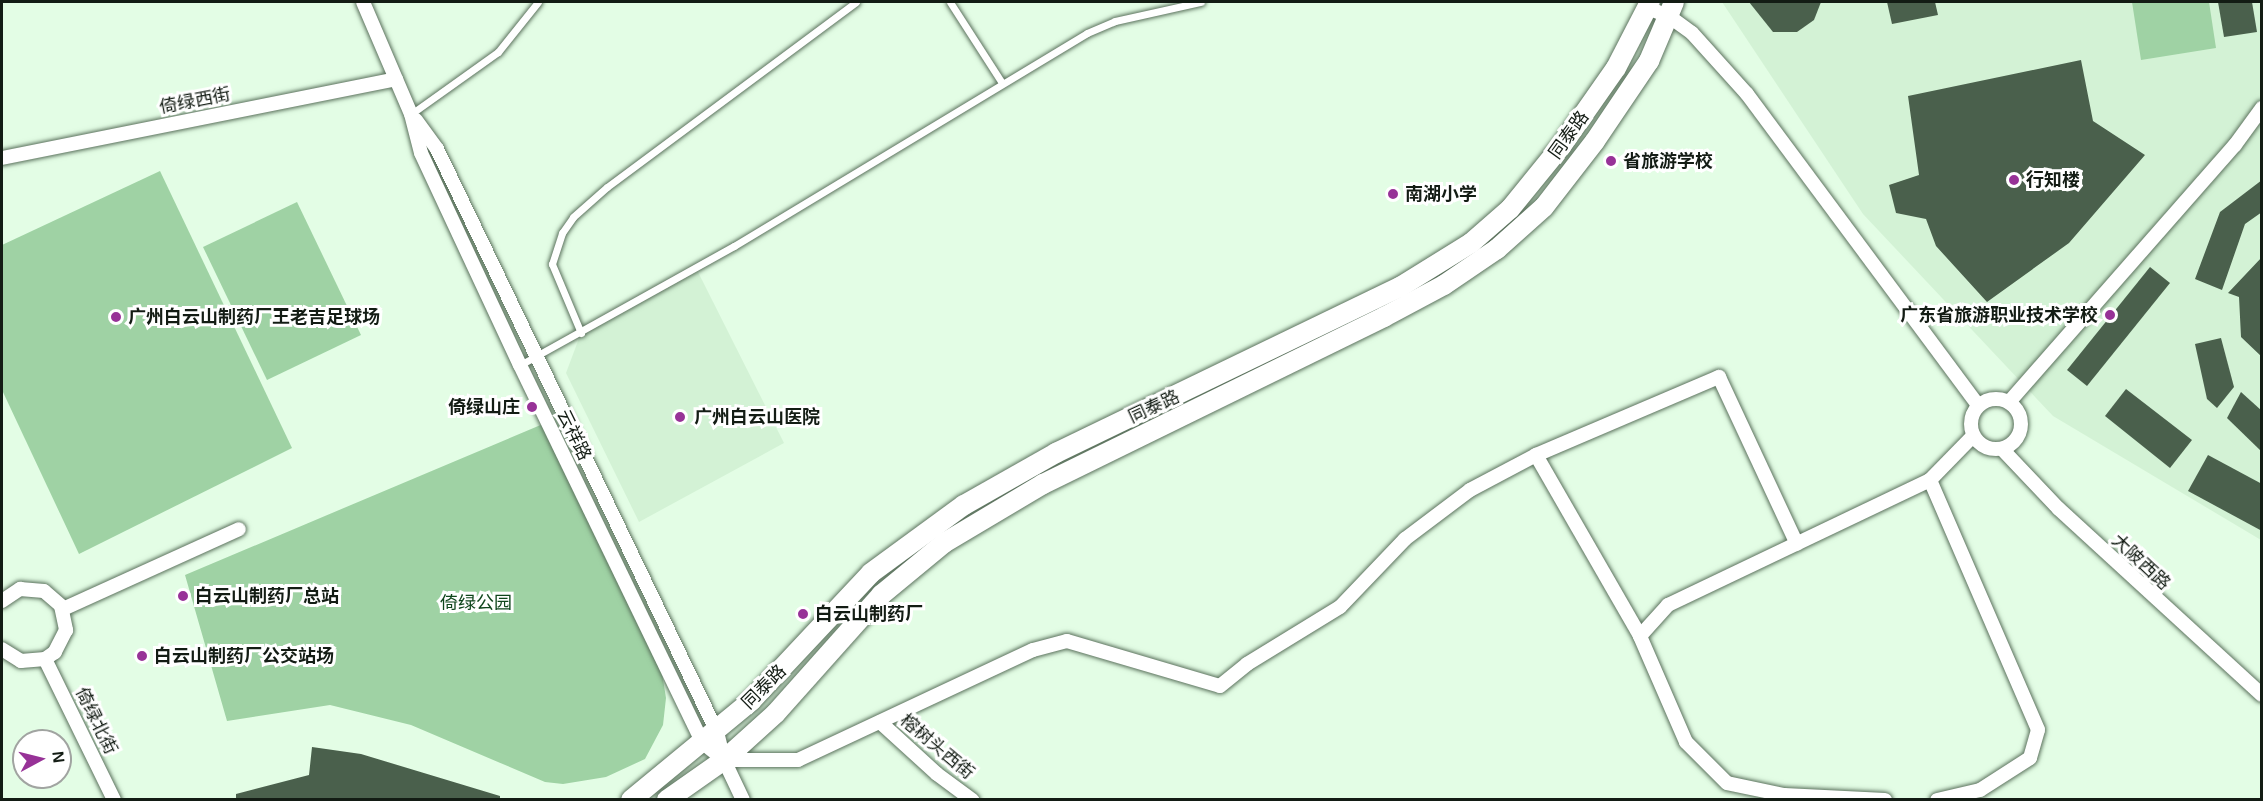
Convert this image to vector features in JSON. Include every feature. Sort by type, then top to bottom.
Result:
[{"type":"main road","name":"同泰路","points":[[631,800],[710,737],[767,687],[871,573],[964,505],[1056,453],[1373,301],[1472,243],[1510,209],[1549,163],[1616,68],[1649,5]]},
{"type":"main road","name":"同泰路","points":[[667,800],[724,760],[784,705],[881,595],[944,543],[1043,484],[1394,312],[1444,285],[1497,249],[1544,207],[1574,170],[1638,80],[1672,9]]},
{"type":"street","name":"云祥路","points":[[363,2],[411,114],[421,153],[520,365],[710,737]]},
{"type":"street","points":[[1649,5],[1672,9],[1747,94],[1978,405]]},
{"type":"street","name":"倚绿西街","points":[[2,159],[396,79]]},
{"type":"street","points":[[2009,402],[2235,145],[2262,108]]},
{"type":"street","name":"云祥路","points":[[411,114],[437,149],[537,356],[710,737]]},
{"type":"street","points":[[724,760],[798,760],[1033,650],[1066,641],[1220,686],[1247,664],[1340,607],[1405,539],[1470,490],[1536,455],[1719,377],[1797,544]]},
{"type":"street","points":[[1993,399],[2009,402],[2020,415],[2020,432],[2016,440],[2002,449],[1985,448],[1973,436],[1971,420],[1978,405],[1993,399]]},
{"type":"street","points":[[1640,636],[1668,605],[1930,480],[1973,436]]},
{"type":"street","name":"大陂西路","points":[[2002,449],[2072,522],[2262,695]]},
{"type":"street","points":[[1536,455],[1640,636],[1686,742],[1727,783],[1784,795],[1885,800]]},
{"type":"street","points":[[1930,480],[2038,730],[2030,758],[1980,790],[1937,800]]},
{"type":"street","points":[[63,609],[239,529]]},
{"type":"street","points":[[2,601],[20,589],[32,588],[54,597],[63,609],[66,630],[62,642],[45,659],[21,661],[2,649]]},
{"type":"street","name":"倚绿北街","points":[[45,659],[114,800]]},
{"type":"street","name":"榕树头西街","points":[[880,722],[937,774],[972,800]]},
{"type":"street","points":[[710,737],[743,800]]},
{"type":"lane","points":[[411,114],[498,52],[538,2]]},
{"type":"lane","points":[[581,333],[552,264],[562,233],[573,217],[856,2]]},
{"type":"lane","points":[[950,2],[1002,83]]},
{"type":"lane","points":[[520,365],[744,241],[1087,33],[1115,21],[1202,2]]},
{"type":"shaded area","name":"广东省旅游职业技术学校","points":[[1722,2],[2261,2],[2261,540],[2053,416],[1863,214]]},
{"type":"shaded area","name":"广州白云山医院","points":[[696,268],[784,443],[639,522],[566,373],[581,333]]},
{"type":"green space","points":[[2132,2],[2209,2],[2216,48],[2141,60]]},
{"type":"green space","name":"广州白云山制药厂王老吉足球场","points":[[160,171],[292,448],[79,554],[2,390],[2,245]]},
{"type":"green space","points":[[297,202],[361,335],[267,380],[203,247]]},
{"type":"green space","name":"倚绿公园","points":[[543,424],[662,673],[666,698],[663,725],[645,759],[606,777],[563,784],[545,782],[411,725],[330,705],[227,721],[185,575]]},
{"type":"building","points":[[1749,2],[1821,2],[1814,20],[1797,32],[1773,32]]},
{"type":"building","points":[[1887,2],[1935,2],[1938,15],[1892,24]]},
{"type":"building","points":[[2218,2],[2252,2],[2257,32],[2224,37]]},
{"type":"building","name":"行知楼","points":[[2081,60],[2093,121],[2145,155],[2069,243],[1987,302],[1936,246],[1926,219],[1896,213],[1889,185],[1919,175],[1908,96]]},
{"type":"building","points":[[2262,180],[2262,212],[2245,224],[2222,290],[2195,279],[2220,212]]},
{"type":"building","points":[[2262,257],[2262,357],[2241,337],[2239,297],[2228,293]]},
{"type":"building","points":[[2150,267],[2170,283],[2087,386],[2067,370]]},
{"type":"building","points":[[2221,338],[2234,387],[2217,408],[2207,399],[2195,344]]},
{"type":"building","points":[[2126,389],[2192,440],[2170,468],[2105,416]]},
{"type":"building","points":[[2241,392],[2262,411],[2262,452],[2227,418]]},
{"type":"building","points":[[2208,455],[2262,484],[2262,531],[2188,491]]},
{"type":"building","points":[[312,747],[361,754],[500,796],[500,800],[236,800],[236,794],[309,775]]},
{"type":"place","name":"省旅游学校","points":[[1611,161]]},
{"type":"place","name":"行知楼","points":[[2014,180]]},
{"type":"place","name":"南湖小学","points":[[1393,194]]},
{"type":"place","name":"广东省旅游职业技术学校","points":[[2110,315]]},
{"type":"place","name":"广州白云山制药厂王老吉足球场","points":[[116,317]]},
{"type":"place","name":"倚绿山庄","points":[[532,407]]},
{"type":"place","name":"广州白云山医院","points":[[680,417]]},
{"type":"place","name":"白云山制药厂总站","points":[[183,596]]},
{"type":"place","name":"白云山制药厂","points":[[803,614]]},
{"type":"place","name":"白云山制药厂公交站场","points":[[142,656]]}]
